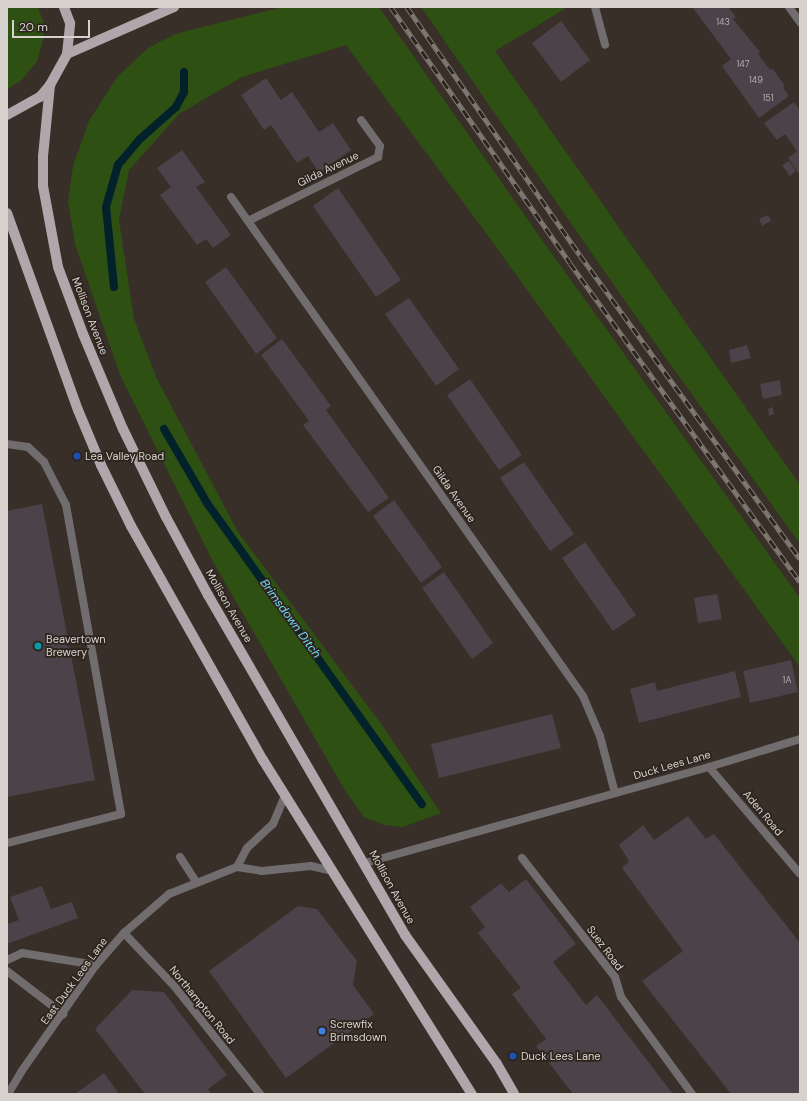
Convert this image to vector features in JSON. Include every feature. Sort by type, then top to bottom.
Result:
[{"type":"main road","points":[[7,115],[40,97],[50,85],[67,54],[70,23],[64,7]]},
{"type":"main road","points":[[67,54],[174,7]]},
{"type":"main road","name":"Mollison Avenue","points":[[50,85],[43,156],[43,186],[58,267],[82,334],[123,429],[166,517],[405,935],[496,1064],[514,1094]]},
{"type":"main road","points":[[7,213],[101,465],[189,630],[285,796],[329,870],[472,1094]]},
{"type":"street","points":[[595,7],[605,45]]},
{"type":"street","points":[[789,7],[800,22]]},
{"type":"street","name":"Gilda Avenue","points":[[248,221],[378,157],[380,146],[361,120]]},
{"type":"street","name":"Gilda Avenue","points":[[231,197],[583,696],[600,736],[615,793]]},
{"type":"street","points":[[7,444],[28,447],[44,462],[66,505],[121,814],[7,843]]},
{"type":"street","name":"Duck Lees Lane","points":[[365,863],[709,767],[800,739]]},
{"type":"street","name":"Aden Road","points":[[709,767],[800,874]]},
{"type":"street","points":[[237,867],[247,848],[273,824],[285,796]]},
{"type":"street","points":[[180,857],[196,882]]},
{"type":"street","name":"Suez Road","points":[[522,858],[615,977],[621,998],[692,1094]]},
{"type":"street","name":"East Duck Lees Lane","points":[[8,1094],[21,1072],[96,965],[124,933],[169,894],[237,867],[262,871],[311,866],[329,870]]},
{"type":"street","name":"Northampton Road","points":[[124,933],[175,987],[260,1094]]},
{"type":"street","points":[[7,960],[22,953],[96,965]]},
{"type":"street","points":[[7,971],[63,1014]]},
{"type":"green space","points":[[7,7],[38,7],[43,21],[44,37],[37,61],[22,80],[7,89]]},
{"type":"green space","points":[[283,7],[379,7],[542,240],[800,598],[800,667],[483,229],[346,45],[242,77],[179,114],[129,170],[119,220],[134,319],[156,377],[238,532],[384,728],[441,813],[403,827],[384,825],[364,817],[346,792],[212,560],[120,375],[75,244],[68,201],[73,166],[89,121],[117,77],[148,48],[175,34]]},
{"type":"green space","points":[[421,7],[568,7],[495,51],[800,485],[800,544],[634,314]]},
{"type":"building","points":[[728,7],[736,17],[733,19],[760,52],[758,54],[770,70],[772,68],[785,86],[783,88],[789,96],[759,118],[722,66],[731,59],[693,8]]},
{"type":"building","points":[[561,21],[590,60],[561,82],[532,43]]},
{"type":"building","points":[[266,78],[281,100],[292,92],[319,132],[333,123],[351,150],[319,173],[308,156],[297,163],[271,125],[264,130],[241,95]]},
{"type":"building","points":[[794,102],[800,110],[800,175],[788,158],[797,151],[785,134],[777,140],[764,123]]},
{"type":"building","points":[[182,150],[205,182],[196,187],[231,235],[213,248],[206,239],[197,245],[160,195],[171,187],[157,168]]},
{"type":"building","points":[[789,161],[796,171],[790,176],[782,165]]},
{"type":"building","points":[[338,188],[401,280],[376,297],[313,206]]},
{"type":"building","points":[[768,215],[771,221],[762,226],[759,219]]},
{"type":"building","points":[[226,267],[277,338],[256,354],[205,282]]},
{"type":"building","points":[[409,298],[459,369],[436,386],[385,314]]},
{"type":"building","points":[[282,339],[331,406],[326,410],[389,498],[368,512],[303,425],[309,421],[261,355]]},
{"type":"building","points":[[747,345],[751,358],[731,363],[729,350]]},
{"type":"building","points":[[470,379],[522,455],[499,470],[447,395]]},
{"type":"building","points":[[780,380],[782,395],[763,399],[760,384]]},
{"type":"building","points":[[773,407],[774,414],[769,416],[768,409]]},
{"type":"building","points":[[524,462],[574,534],[550,551],[500,478]]},
{"type":"building","points":[[394,500],[442,567],[421,583],[373,516]]},
{"type":"building","name":"Beavertown Brewery","points":[[42,504],[95,780],[7,797],[7,511]]},
{"type":"building","points":[[585,542],[636,615],[613,631],[562,558]]},
{"type":"building","points":[[444,572],[493,643],[472,659],[422,588]]},
{"type":"building","points":[[717,594],[722,619],[698,623],[694,598]]},
{"type":"building","points":[[791,660],[798,692],[750,703],[743,671]]},
{"type":"building","points":[[735,671],[741,697],[639,723],[630,689],[655,682],[657,691]]},
{"type":"building","points":[[552,714],[561,748],[439,778],[431,744]]},
{"type":"building","points":[[688,816],[706,839],[714,834],[800,943],[800,1094],[731,1094],[642,981],[683,951],[622,868],[629,861],[619,845],[643,825],[654,840]]},
{"type":"building","points":[[526,879],[576,944],[553,962],[586,1005],[597,995],[673,1094],[573,1094],[536,1046],[546,1039],[512,994],[521,988],[478,933],[485,927],[470,907],[501,883],[509,892]]},
{"type":"building","points":[[42,886],[51,909],[72,902],[78,918],[7,944],[7,924],[19,920],[10,897]]},
{"type":"building","points":[[298,906],[317,909],[357,961],[353,985],[374,1014],[286,1078],[209,971]]},
{"type":"building","points":[[132,990],[164,992],[227,1075],[208,1089],[211,1094],[145,1094],[95,1029]]},
{"type":"building","points":[[104,1073],[119,1094],[75,1094]]},
{"type":"waterway","name":"Brimsdown Ditch","points":[[114,287],[106,207],[118,165],[140,139],[176,107],[184,92],[184,72]]},
{"type":"waterway","name":"Brimsdown Ditch","points":[[164,429],[207,503],[422,804]]},
{"type":"railway","points":[[391,7],[570,263],[800,582]]},
{"type":"railway","points":[[407,7],[580,255],[800,559]]},
{"type":"place","name":"Lea Valley Road","points":[[77,456]]},
{"type":"place","name":"Beavertown Brewery","points":[[38,646]]},
{"type":"place","name":"Screwfix Brimsdown","points":[[322,1031]]},
{"type":"place","name":"Duck Lees Lane","points":[[513,1056]]}]
